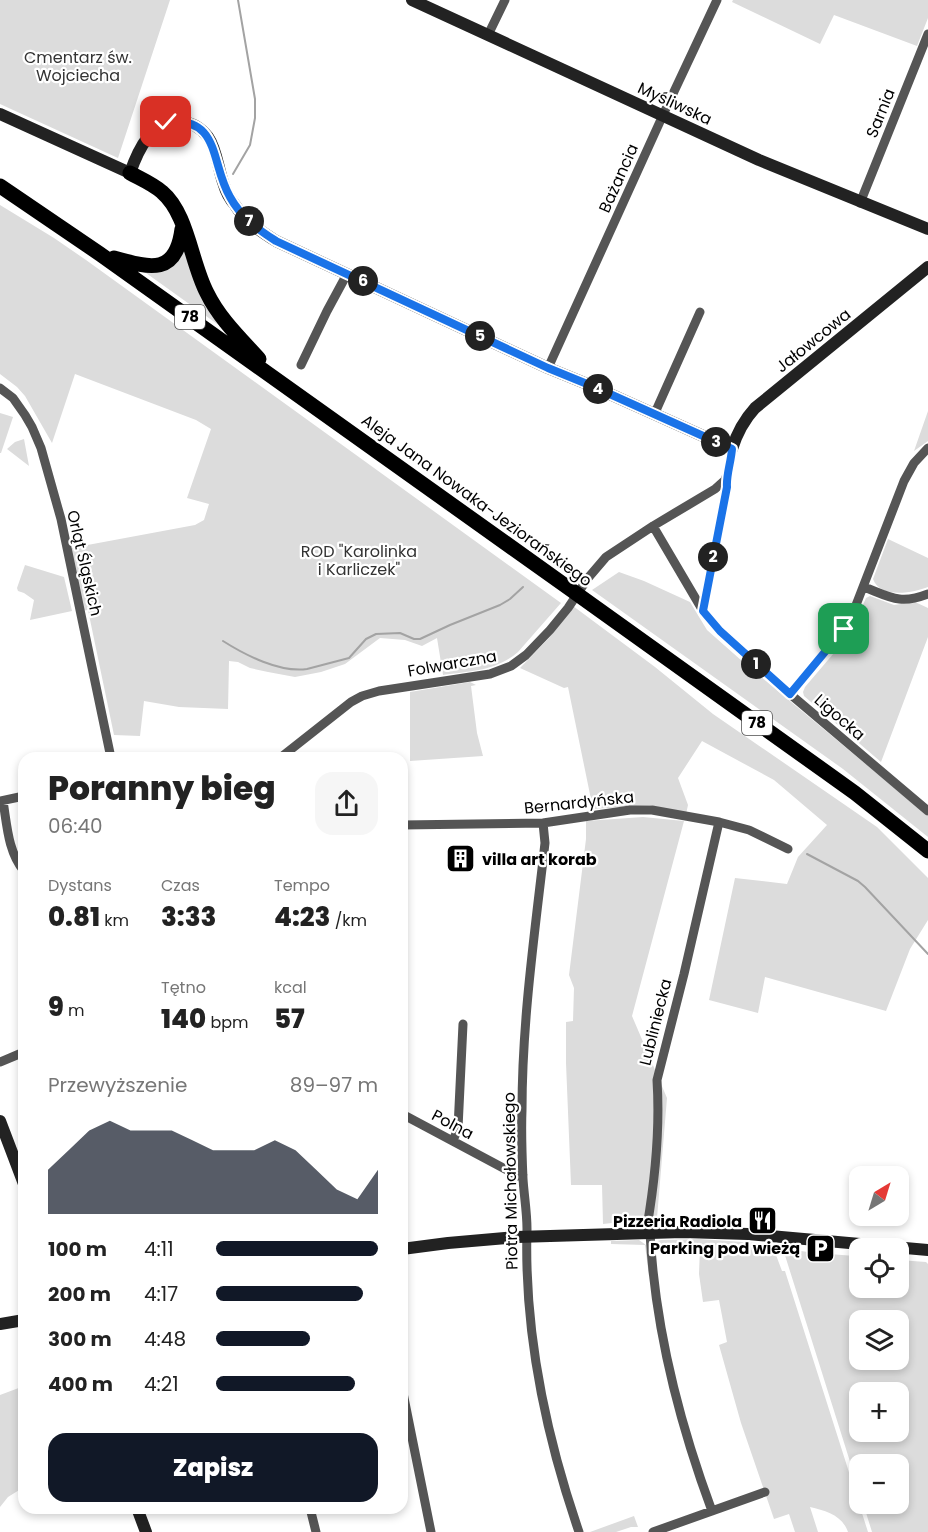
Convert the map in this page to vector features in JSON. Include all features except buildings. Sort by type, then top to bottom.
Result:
[{"type":"main road","points":[[130,173],[162,191],[175,207],[200,280],[208,296],[219,313],[279,381]]},
{"type":"main road","name":"Aleja Jana Nowaka-Jeziorańskiego","points":[[0,186],[279,381],[855,793],[928,851]]},
{"type":"main road","points":[[100,254],[139,265],[154,266],[166,262],[180,245],[183,226]]},
{"type":"street","name":"Myśliwska","points":[[412,0],[759,160],[928,230]]},
{"type":"street","points":[[488,35],[505,0]]},
{"type":"street","name":"Bażancia","points":[[548,368],[717,0]]},
{"type":"street","name":"Sarnia","points":[[860,203],[928,34]]},
{"type":"street","points":[[0,114],[130,173],[144,144],[156,128],[166,122],[187,122],[198,127],[213,147],[224,186],[234,204],[248,221],[276,241],[548,368],[732,449],[703,611]]},
{"type":"street","name":"Jałowcowa","points":[[732,449],[736,435],[755,408],[928,267]]},
{"type":"street","points":[[301,365],[347,274]]},
{"type":"street","points":[[654,415],[700,312]]},
{"type":"street","name":"Orląt Śląskich","points":[[0,388],[13,398],[25,415],[41,448],[61,519],[110,752]]},
{"type":"street","points":[[790,694],[851,618],[904,481],[928,448]]},
{"type":"street","name":"Folwarczna","points":[[288,752],[351,702],[362,696],[390,689],[490,674],[511,666],[526,655],[550,630],[606,557],[715,489],[725,480]]},
{"type":"street","name":"Ligocka","points":[[653,526],[703,611],[720,631],[790,694],[928,811]]},
{"type":"street","points":[[864,587],[894,599],[916,598],[928,594]]},
{"type":"street","points":[[18,797],[1,801],[14,855],[18,861]]},
{"type":"street","name":"Bernardyńska","points":[[408,825],[543,824],[630,810],[652,810],[749,830],[789,849]]},
{"type":"street","name":"Lubliniecka","points":[[712,1511],[689,1444],[669,1364],[647,1227],[654,1186],[657,1080],[719,822]]},
{"type":"street","name":"Piotra Michałowskiego","points":[[543,824],[545,843],[524,1057],[522,1111],[528,1294],[540,1386],[562,1479],[579,1532]]},
{"type":"street","points":[[453,1141],[458,1128],[463,1024]]},
{"type":"street","points":[[0,1062],[18,1054]]},
{"type":"street","name":"Polna","points":[[408,1117],[518,1176],[523,1175]]},
{"type":"street","points":[[0,1121],[18,1168]]},
{"type":"street","points":[[408,1248],[526,1237],[691,1232],[732,1233],[928,1250]]},
{"type":"street","points":[[0,1324],[18,1321]]},
{"type":"street","points":[[408,1418],[431,1532]]},
{"type":"street","points":[[652,1532],[765,1492]]},
{"type":"street","points":[[139,1514],[146,1532]]},
{"type":"street","points":[[312,1514],[316,1532]]},
{"type":"green space","name":"Cmentarz św. Wojciecha","points":[[0,0],[170,0],[118,158],[0,104]]},
{"type":"green space","points":[[733,0],[928,0],[928,18],[917,46],[834,15],[820,44],[732,2]]},
{"type":"green space","name":"ROD \"Karolinka i Karliczek\"","points":[[0,205],[86,260],[561,603],[518,652],[492,667],[443,675],[437,638],[422,646],[405,640],[380,638],[345,664],[295,677],[250,668],[238,662],[229,661],[228,709],[179,707],[144,701],[140,736],[114,735],[88,610],[81,611],[66,549],[195,525],[204,520],[209,504],[187,498],[211,429],[196,420],[75,374],[52,443],[25,396],[0,374]]},
{"type":"green space","points":[[185,244],[227,331],[146,273]]},
{"type":"green space","points":[[928,411],[928,441],[914,451]]},
{"type":"green space","points":[[0,413],[13,417],[1,453],[0,453]]},
{"type":"green space","points":[[24,439],[29,466],[7,449],[15,442]]},
{"type":"green space","points":[[888,539],[928,558],[928,587],[897,593],[882,590],[877,585],[873,579]]},
{"type":"green space","points":[[25,565],[64,577],[72,611],[30,620],[34,600],[18,591],[17,588]]},
{"type":"green space","points":[[619,572],[690,602],[707,630],[928,816],[928,837],[843,769],[592,590]]},
{"type":"green space","points":[[870,596],[894,605],[915,602],[928,608],[928,637],[881,762],[804,696],[803,692],[845,640],[866,598]]},
{"type":"green space","points":[[573,606],[713,714],[877,827],[928,878],[928,920],[910,949],[886,1011],[765,977],[758,1013],[709,1000],[735,878],[787,884],[798,857],[827,825],[774,780],[702,741],[678,778],[688,805],[686,814],[650,805],[593,809],[568,687],[564,688],[520,668],[549,638]]},
{"type":"green space","points":[[470,682],[476,685],[471,686],[477,733],[483,756],[410,761],[410,692]]},
{"type":"green space","points":[[643,817],[684,821],[632,1016],[667,1098],[657,1218],[603,1224],[602,1185],[571,1185],[566,1022],[573,1021],[574,988],[569,975],[586,839],[586,821]]},
{"type":"green space","points":[[700,1239],[772,1244],[778,1247],[779,1253],[776,1255],[782,1271],[785,1271],[849,1472],[849,1514],[862,1514],[868,1532],[848,1532],[838,1518],[810,1507],[818,1532],[795,1532],[789,1514],[774,1519],[741,1423],[719,1345],[727,1342],[719,1300],[703,1302],[699,1274],[700,1247],[654,1245],[654,1242]]},
{"type":"green space","points":[[639,1240],[646,1245],[650,1276],[645,1245],[611,1244],[611,1241]]},
{"type":"green space","points":[[783,1249],[849,1256],[849,1298],[909,1298],[909,1261],[928,1264],[928,1532],[872,1532],[866,1514],[909,1514],[909,1454],[849,1454],[849,1458]]},
{"type":"green space","points":[[18,1388],[18,1491],[8,1497],[0,1507],[0,1395]]},
{"type":"green space","points":[[634,1516],[638,1527],[616,1532],[590,1532]]},
{"type":"waterway","points":[[233,174],[250,145],[255,118],[255,99],[238,0]]},
{"type":"waterway","points":[[223,641],[274,666],[297,670],[307,669],[349,658],[366,639],[376,634],[400,633],[420,639],[500,605],[523,587]]},
{"type":"waterway","points":[[807,854],[858,881],[928,954]]},
{"type":"place","name":"villa art korab","points":[[461,859]]},
{"type":"place","name":"Pizzeria Radiola","points":[[763,1221]]},
{"type":"place","name":"Parking pod wieżą","points":[[821,1248]]},
{"type":"route","points":[[166,122],[187,122],[198,127],[207,136],[213,147],[224,186],[234,204],[257,229],[276,241],[548,368],[732,449],[703,611],[720,631],[790,694],[844,629]]}]
